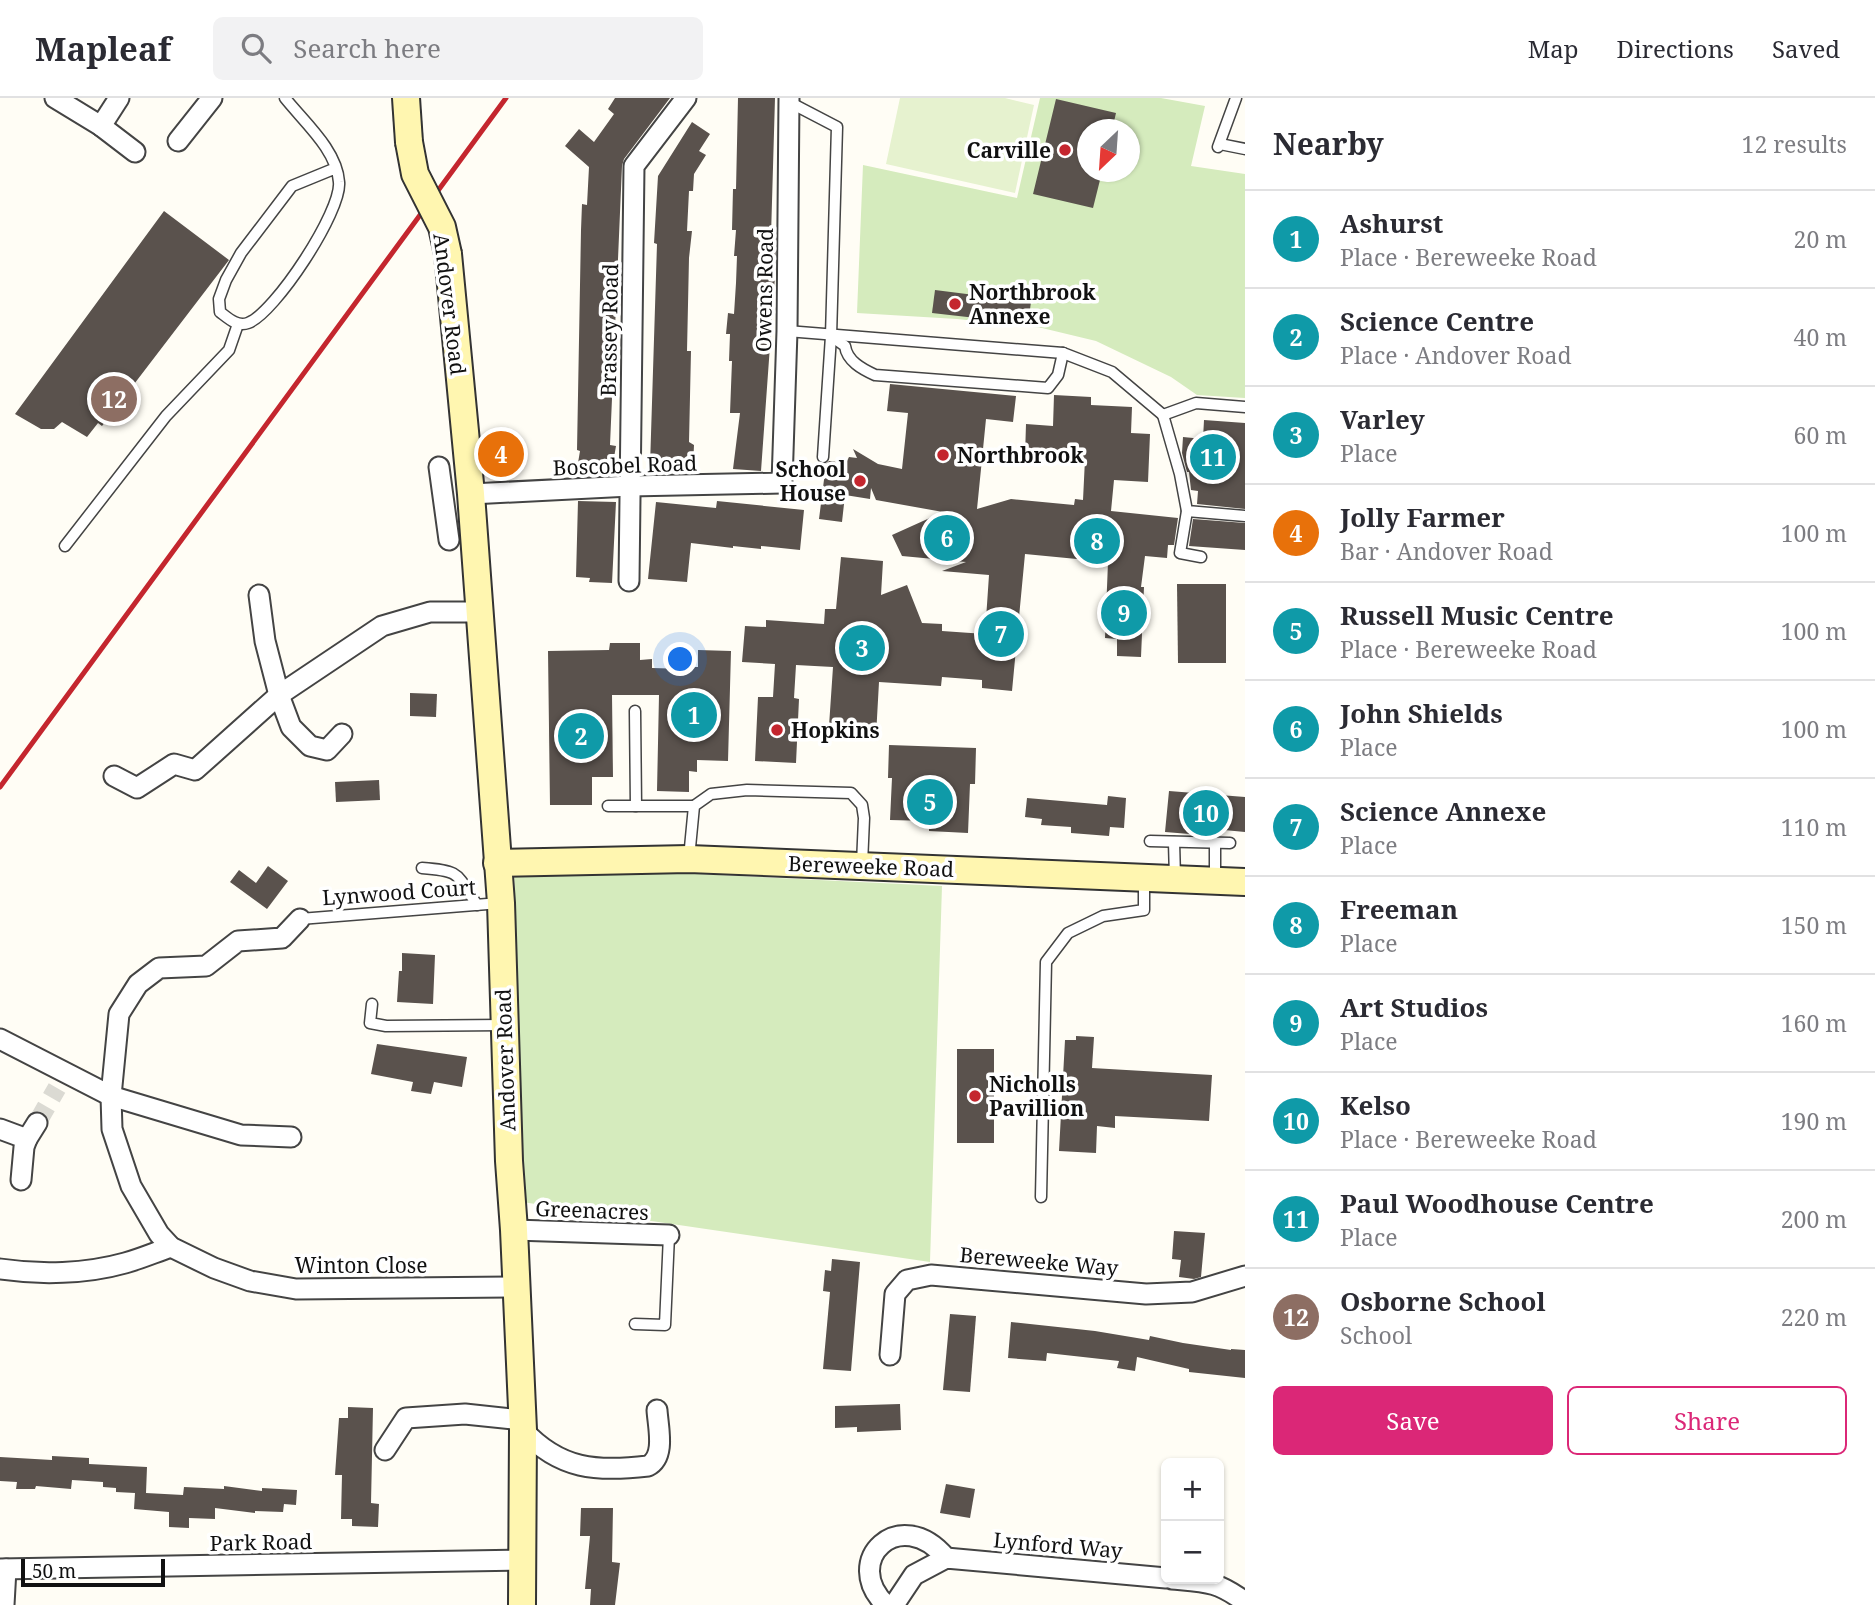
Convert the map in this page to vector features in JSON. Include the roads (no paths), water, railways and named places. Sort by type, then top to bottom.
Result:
[{"type":"main road","name":"Andover Road","points":[[406,98],[408,142],[415,174],[442,227],[448,254],[472,505],[497,863],[489,904],[505,1025],[522,1425],[522,1605]]},
{"type":"main road","name":"Bereweeke Road","points":[[497,863],[689,859],[1245,882]]},
{"type":"street","points":[[55,98],[101,126],[135,152]]},
{"type":"street","points":[[101,126],[119,98]]},
{"type":"street","points":[[178,141],[212,98]]},
{"type":"street","name":"Brassey Road","points":[[629,581],[634,166],[687,98]]},
{"type":"street","name":"Owens Road","points":[[782,483],[787,331],[789,100]]},
{"type":"street","points":[[439,467],[449,540]]},
{"type":"street","name":"Boscobel Road","points":[[472,505],[630,486],[782,483]]},
{"type":"street","points":[[446,517],[472,505]]},
{"type":"street","points":[[259,595],[265,641],[279,695],[291,727],[310,746],[327,750],[342,734]]},
{"type":"street","points":[[114,776],[137,788],[174,764],[195,770],[279,695],[382,626],[430,612],[480,612]]},
{"type":"street","name":"Winton Close","points":[[300,919],[282,938],[238,941],[206,966],[159,968],[138,984],[119,1014],[111,1096],[112,1129],[131,1186],[159,1234],[171,1247],[214,1268],[250,1281],[296,1289],[516,1287]]},
{"type":"street","points":[[0,1039],[61,1081],[241,1135],[290,1137]]},
{"type":"street","points":[[0,1129],[32,1131],[24,1147],[21,1180]]},
{"type":"street","name":"Greenacres","points":[[514,1230],[669,1235]]},
{"type":"street","points":[[0,1269],[23,1273],[88,1270],[124,1264],[171,1247]]},
{"type":"street","name":"Bereweeke Way","points":[[890,1355],[895,1294],[907,1280],[931,1275],[1146,1294],[1192,1292],[1245,1276]]},
{"type":"street","points":[[385,1450],[407,1418],[465,1414],[522,1425],[534,1442],[577,1466],[608,1469],[648,1466],[654,1463],[659,1452],[657,1410]]},
{"type":"street","points":[[886,1605],[872,1584],[869,1563],[875,1551],[886,1541],[901,1534],[917,1536],[939,1549],[946,1558],[914,1575],[894,1605]]},
{"type":"street","name":"Lynford Way","points":[[946,1558],[1161,1578]]},
{"type":"street","name":"Park Road","points":[[3,1569],[522,1560]]},
{"type":"street","points":[[3,1569],[4,1605]]},
{"type":"street","points":[[1213,1584],[1225,1587],[1245,1602]]},
{"type":"lane","points":[[285,98],[328,152],[336,168],[340,184],[338,199],[325,226],[270,308],[248,323],[238,324],[220,312],[219,299],[226,279],[241,253],[292,186],[336,168]]},
{"type":"lane","points":[[1236,98],[1219,145],[1245,149]]},
{"type":"lane","points":[[789,100],[837,127],[831,336],[823,457]]},
{"type":"lane","points":[[65,545],[166,416],[229,350],[238,324]]},
{"type":"lane","points":[[787,331],[1063,352],[1112,372],[1163,415],[1187,510],[1180,553],[1201,557]]},
{"type":"lane","points":[[831,336],[845,346],[845,351],[859,367],[875,375],[1048,388],[1058,376],[1063,352]]},
{"type":"lane","points":[[1163,415],[1196,403],[1245,407]]},
{"type":"lane","points":[[1187,510],[1245,516]]},
{"type":"lane","points":[[635,711],[636,806]]},
{"type":"lane","points":[[608,806],[694,806],[711,794],[747,790],[851,793],[862,805],[864,818],[862,865]]},
{"type":"lane","points":[[689,859],[694,806]]},
{"type":"lane","points":[[1150,841],[1230,843]]},
{"type":"lane","points":[[1174,842],[1175,879]]},
{"type":"lane","points":[[1215,843],[1215,881]]},
{"type":"lane","points":[[422,868],[451,870],[489,904]]},
{"type":"lane","points":[[1041,1197],[1046,962],[1068,933],[1103,916],[1144,911],[1144,877]]},
{"type":"lane","name":"Lynwood Court","points":[[300,919],[489,904]]},
{"type":"lane","points":[[372,1004],[370,1023],[386,1026],[505,1025]]},
{"type":"lane","points":[[635,1324],[665,1325],[669,1235]]},
{"type":"tunnel","points":[[37,1123],[57,1088]]},
{"type":"railway","points":[[0,787],[506,98]]},
{"type":"place","name":"Carville","points":[[1065,150]]},
{"type":"place","name":"Northbrook Annexe","points":[[955,304]]},
{"type":"place","name":"Osborne School","points":[[114,399]]},
{"type":"place","name":"Jolly Farmer","points":[[501,454]]},
{"type":"place","name":"Northbrook","points":[[943,455]]},
{"type":"place","name":"Paul Woodhouse Centre","points":[[1213,457]]},
{"type":"place","name":"School House","points":[[860,481]]},
{"type":"place","name":"John Shields","points":[[947,538]]},
{"type":"place","name":"Freeman","points":[[1097,541]]},
{"type":"place","name":"Art Studios","points":[[1124,613]]},
{"type":"place","name":"Science Annexe","points":[[1001,634]]},
{"type":"place","name":"Varley","points":[[862,648]]},
{"type":"place","name":"Ashurst","points":[[694,715]]},
{"type":"place","name":"Hopkins","points":[[777,730]]},
{"type":"place","name":"Science Centre","points":[[581,736]]},
{"type":"place","name":"Russell Music Centre","points":[[930,802]]},
{"type":"place","name":"Kelso","points":[[1206,813]]},
{"type":"place","name":"Nicholls Pavillion","points":[[975,1096]]}]
